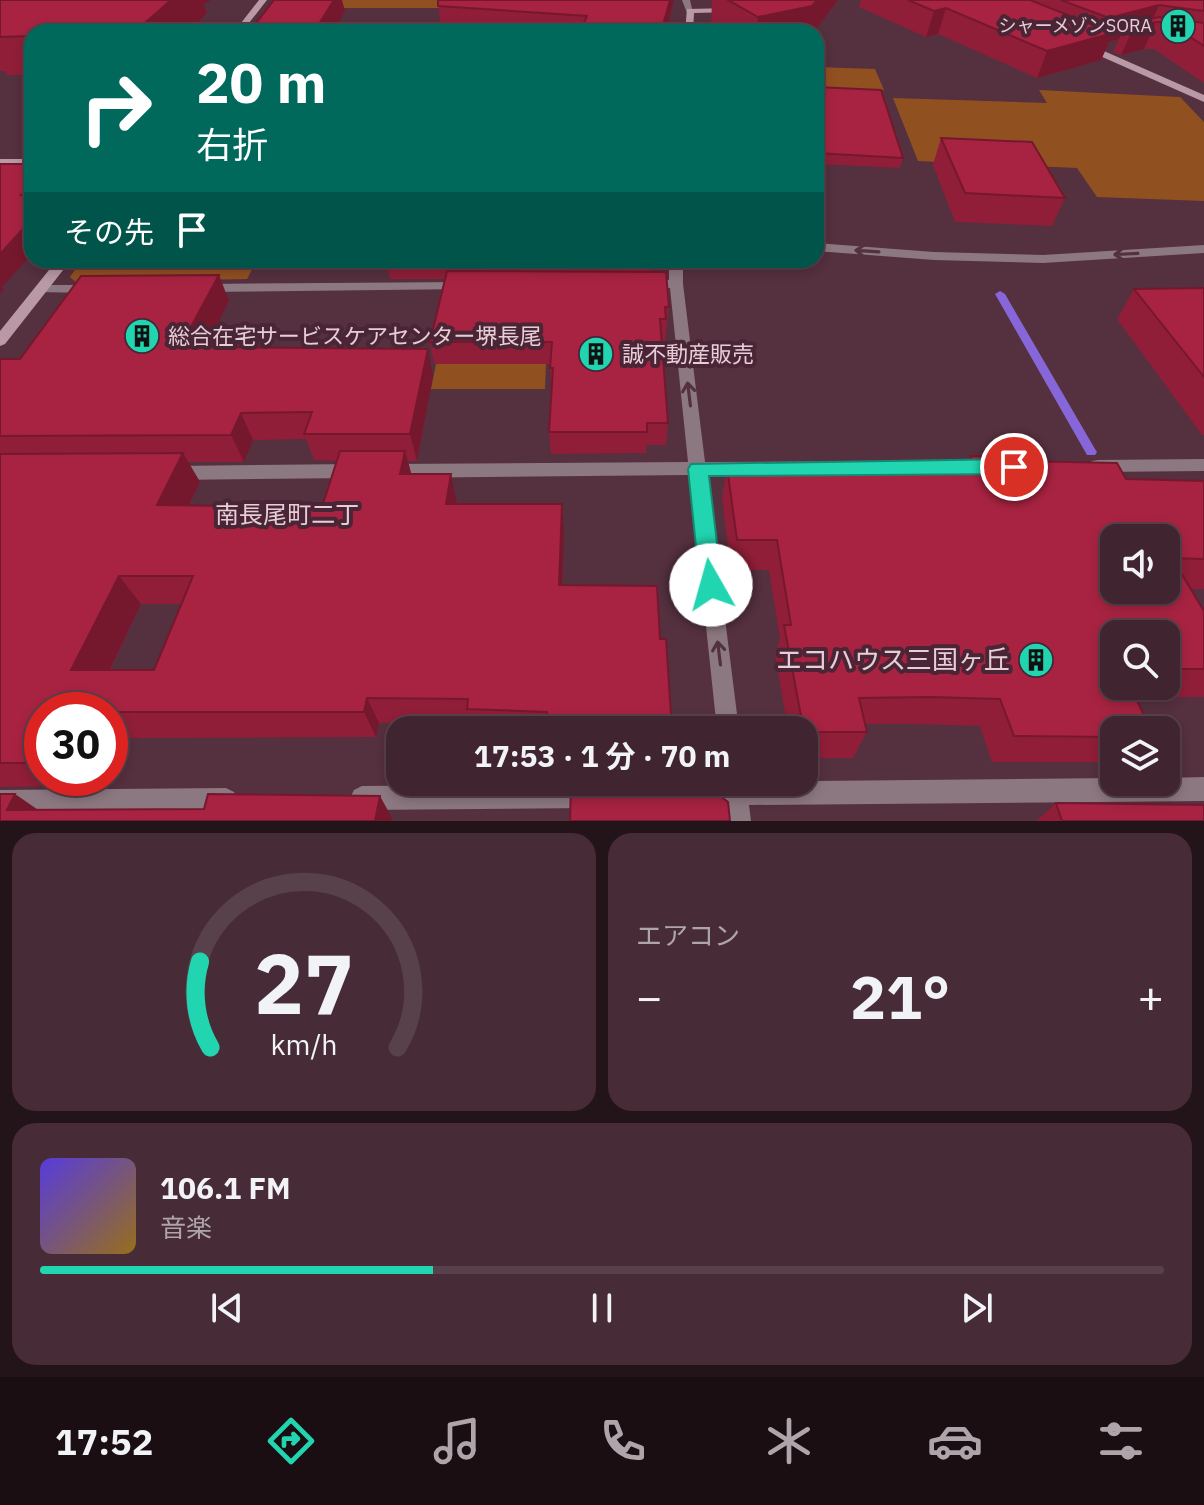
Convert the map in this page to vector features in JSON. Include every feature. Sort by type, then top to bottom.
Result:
[{"type":"street","points":[[244,24],[263,0]]},
{"type":"street","points":[[686,0],[690,11],[689,24]]},
{"type":"street","points":[[690,11],[746,10]]},
{"type":"street","points":[[1068,39],[1204,99]]},
{"type":"street","points":[[1095,50],[1108,46]]},
{"type":"street","points":[[0,162],[24,162]]},
{"type":"street","points":[[824,248],[934,256],[1043,259],[1204,249]]},
{"type":"street","points":[[0,341],[58,268]]},
{"type":"street","points":[[676,268],[726,716]]},
{"type":"street","points":[[628,285],[676,284]]},
{"type":"street","points":[[184,288],[485,286]]},
{"type":"street","points":[[41,289],[105,289]]},
{"type":"street","points":[[1077,466],[1204,465]]},
{"type":"street","points":[[162,473],[935,467]]},
{"type":"street","points":[[818,788],[1204,789]]},
{"type":"street","points":[[336,798],[517,796]]},
{"type":"street","points":[[736,796],[739,821]]},
{"type":"street","points":[[0,802],[256,799]]},
{"type":"shaded area","points":[[292,0],[460,0],[458,8],[286,8]]},
{"type":"shaded area","points":[[824,67],[875,69],[884,90],[824,88]]},
{"type":"shaded area","points":[[1039,90],[1180,97],[1204,122],[1204,201],[1097,197],[1077,168],[918,161],[893,98],[1047,103]]},
{"type":"shaded area","points":[[76,268],[253,268],[247,279],[76,282],[70,277]]},
{"type":"shaded area","points":[[438,354],[461,364],[546,364],[545,389],[431,389]]},
{"type":"building","points":[[0,0],[171,0],[142,24],[24,24],[24,36],[0,37]]},
{"type":"building","points":[[274,0],[334,0],[319,24],[255,24]]},
{"type":"building","points":[[438,0],[670,0],[663,24],[584,24],[587,16],[438,6]]},
{"type":"building","points":[[728,0],[817,0],[812,6],[758,17]]},
{"type":"building","points":[[908,0],[1030,0],[1113,33],[1047,51],[946,8],[934,11]]},
{"type":"building","points":[[1061,0],[1204,0],[1204,11],[1159,5],[1109,18]]},
{"type":"building","points":[[1159,17],[1204,23],[1204,46],[1167,22],[1133,28],[1125,25]]},
{"type":"building","points":[[824,87],[881,90],[903,158],[824,153]]},
{"type":"building","points":[[941,138],[1032,142],[1065,198],[965,193]]},
{"type":"building","points":[[0,164],[24,164],[24,192],[21,195],[24,195],[24,228],[0,254]]},
{"type":"building","points":[[447,271],[666,272],[669,307],[665,307],[666,319],[660,319],[668,423],[647,423],[647,432],[549,432],[552,342],[430,342]]},
{"type":"building","points":[[219,275],[180,347],[428,349],[410,434],[304,434],[312,412],[241,413],[231,435],[0,436],[0,359],[20,359],[81,276]]},
{"type":"building","points":[[1204,288],[1204,377],[1134,289]]},
{"type":"building","points":[[340,451],[405,451],[400,474],[451,474],[446,504],[562,504],[559,585],[657,586],[660,639],[666,639],[671,716],[547,716],[547,712],[467,709],[468,699],[367,698],[364,712],[128,712],[128,692],[24,692],[24,763],[0,763],[0,454],[183,453],[157,505],[322,507]],"holes":[[[119,576],[193,576],[154,670],[71,670]]]},
{"type":"building","points":[[970,456],[1008,457],[1010,461],[1117,463],[1126,479],[1204,481],[1204,559],[1180,558],[1180,524],[1100,524],[1100,604],[1180,604],[1180,571],[1204,611],[1204,669],[1180,669],[1180,620],[1100,620],[1100,700],[1137,700],[1144,716],[1100,716],[1100,737],[1014,736],[1000,699],[930,697],[859,698],[867,732],[818,732],[818,716],[801,716],[784,625],[791,625],[777,540],[737,540],[727,467],[766,467],[767,472],[909,473],[906,462],[973,463]]},
{"type":"building","points":[[0,794],[15,794],[7,810],[204,809],[208,794],[380,796],[375,821],[0,821]]},
{"type":"building","points":[[571,796],[720,796],[728,802],[730,821],[570,821]]},
{"type":"building","points":[[1056,803],[1204,805],[1204,821],[1062,821]]},
{"type":"waterway","points":[[1000,294],[1091,452]]},
{"type":"place","name":"シャーメゾンSORA","points":[[1178,26]]},
{"type":"place","name":"総合在宅サービスケアセンター堺長尾","points":[[142,336]]},
{"type":"place","name":"誠不動産販売","points":[[596,354]]},
{"type":"place","name":"エコハウス三国ヶ丘","points":[[1036,660]]},
{"type":"district","name":"南長尾町二丁","points":[[287,515]]},
{"type":"route","points":[[711,585],[698,469],[1014,467]]}]
